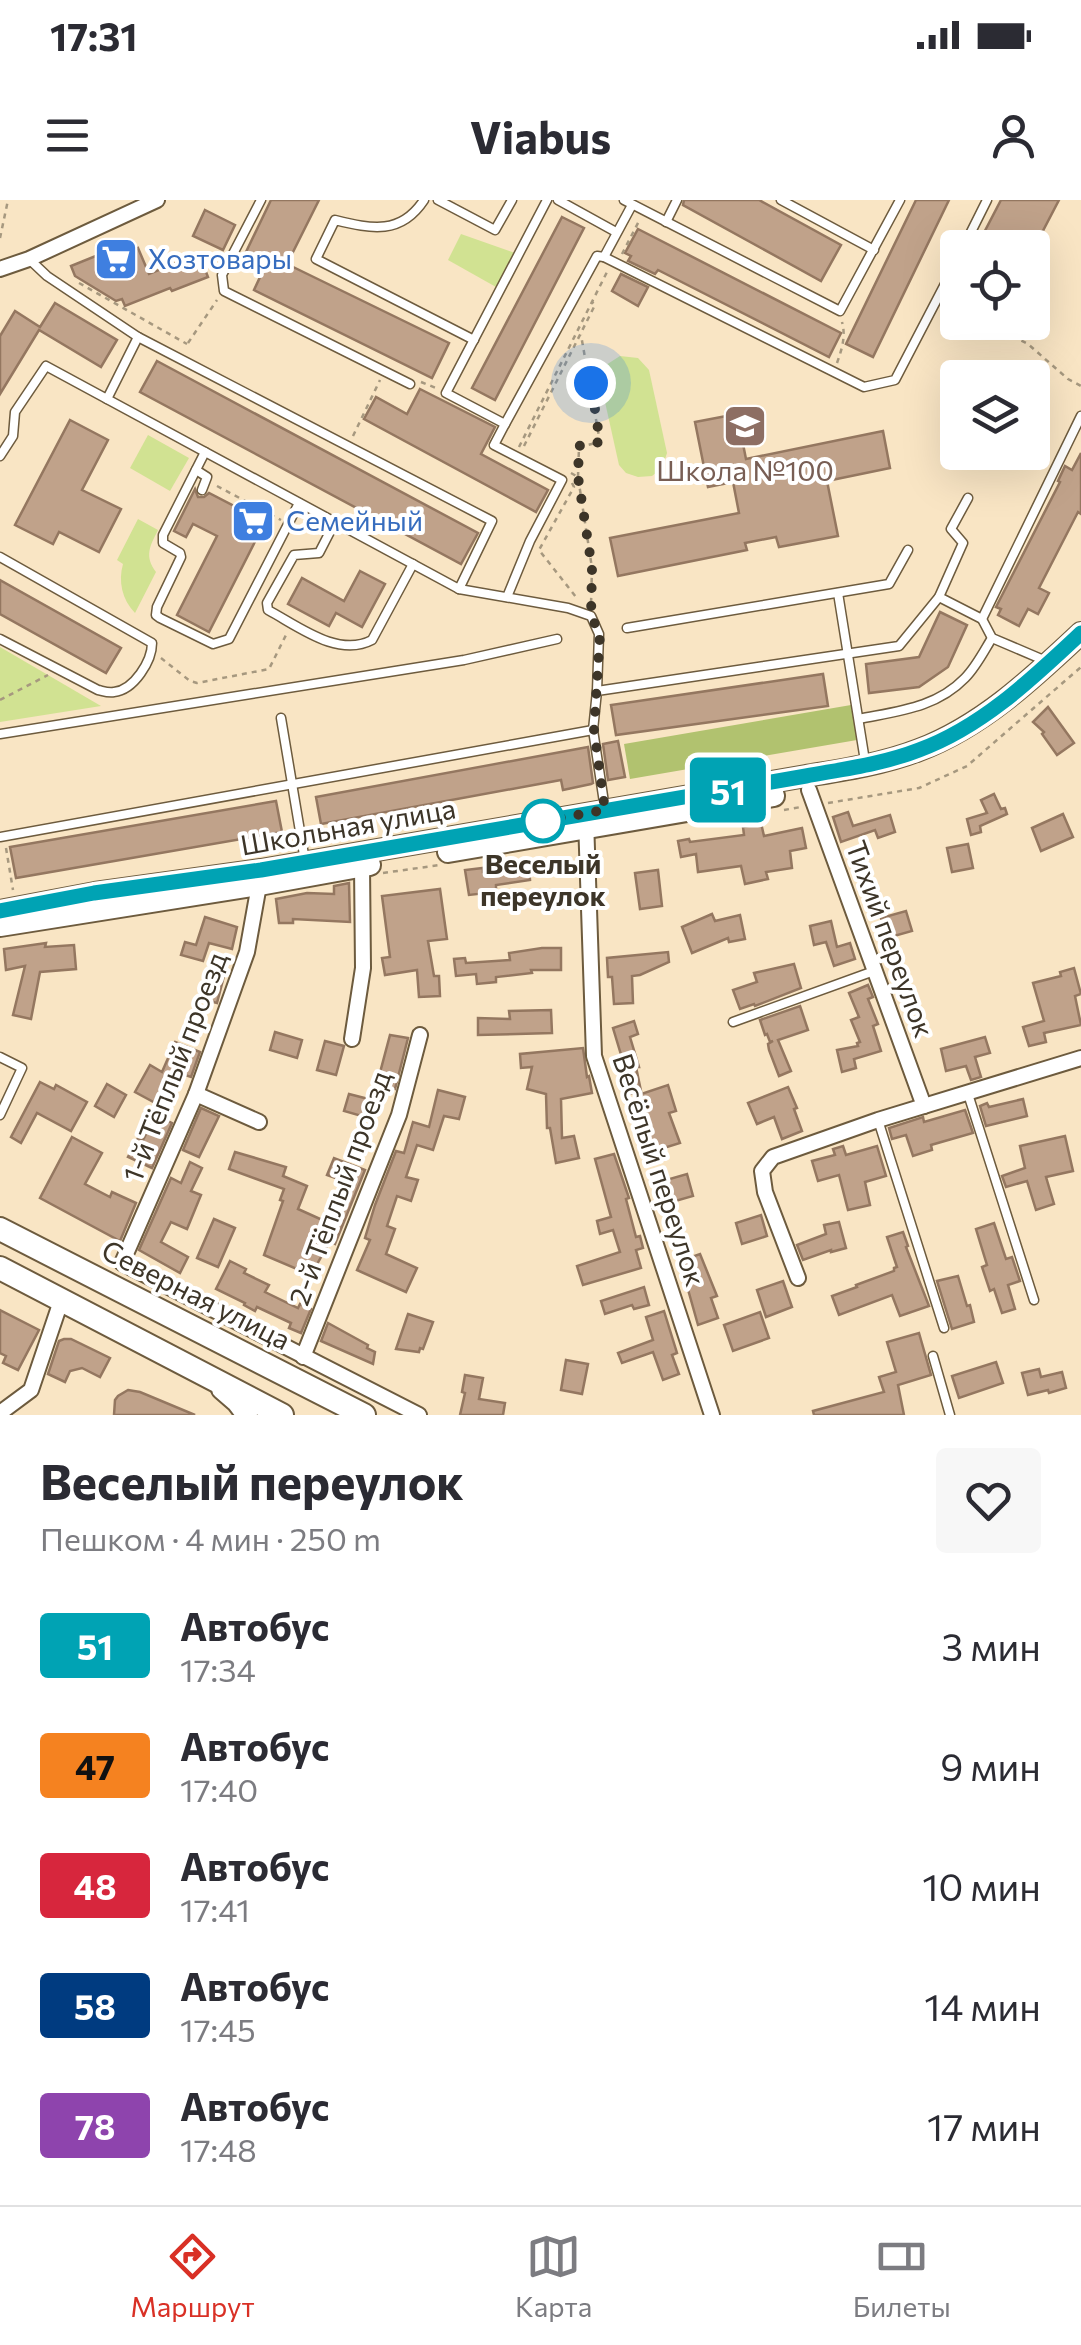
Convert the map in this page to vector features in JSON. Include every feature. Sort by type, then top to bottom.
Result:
[{"type":"main road","name":"Школьная улица","points":[[0,926],[362,871],[866,766],[920,750],[981,718],[1081,632]]},
{"type":"main road","name":"Школьная улица","points":[[7,904],[596,820],[812,797],[908,767],[964,743],[1010,712],[1081,651]]},
{"type":"main road","name":"Северная улица","points":[[0,1229],[364,1415]]},
{"type":"main road","points":[[0,1268],[282,1415]]},
{"type":"main road","points":[[205,1375],[247,1415]]},
{"type":"street","points":[[0,269],[157,200]]},
{"type":"street","name":"Тихий переулок","points":[[812,797],[924,1106]]},
{"type":"street","name":"Весёлый переулок","points":[[596,820],[594,1056],[712,1415]]},
{"type":"street","name":"2-й Тёплый проезд","points":[[352,1039],[364,968],[362,871]]},
{"type":"street","name":"1-й Тёплый проезд","points":[[259,886],[247,952],[196,1094],[122,1263],[303,1357]]},
{"type":"street","name":"2-й Тёплый проезд","points":[[303,1357],[399,1115],[420,1035]]},
{"type":"street","points":[[798,1278],[765,1192],[762,1172],[773,1157],[878,1120],[1081,1058]]},
{"type":"street","points":[[196,1094],[259,1122]]},
{"type":"street","points":[[4,1413],[31,1390],[62,1301]]},
{"type":"street","points":[[303,1357],[419,1415]]},
{"type":"lane","points":[[261,200],[222,275],[224,290],[410,384]]},
{"type":"lane","points":[[424,200],[416,214],[397,226],[360,226],[335,220],[316,259],[474,340]]},
{"type":"lane","points":[[438,200],[495,230],[512,200]]},
{"type":"lane","points":[[505,424],[446,393],[547,200]]},
{"type":"lane","points":[[558,200],[616,232]]},
{"type":"lane","points":[[666,222],[676,200]]},
{"type":"lane","points":[[781,200],[874,250]]},
{"type":"lane","points":[[604,257],[628,202],[840,311],[900,200]]},
{"type":"lane","points":[[972,230],[987,200]]},
{"type":"lane","points":[[507,597],[530,541],[562,480],[494,444],[596,256],[864,387],[895,380],[940,293]]},
{"type":"lane","points":[[29,258],[46,276],[138,338],[492,521],[459,589]]},
{"type":"lane","points":[[107,399],[138,338]]},
{"type":"lane","points":[[0,456],[13,436],[16,412],[46,366],[459,589],[568,608],[591,616],[600,634],[594,730],[596,820]]},
{"type":"lane","points":[[982,619],[1081,416]]},
{"type":"lane","points":[[205,452],[163,535],[163,543],[181,557],[156,612],[160,618],[213,644],[225,641],[299,503]]},
{"type":"lane","points":[[196,470],[206,475],[202,490]]},
{"type":"lane","points":[[598,691],[898,646],[940,597],[963,543],[952,528],[968,498]]},
{"type":"lane","points":[[335,522],[319,552],[294,555],[267,603],[268,610],[329,642],[361,646],[372,640],[413,564]]},
{"type":"lane","points":[[627,628],[889,584],[908,550]]},
{"type":"lane","points":[[0,557],[152,643],[152,651],[133,684],[114,692],[98,690],[0,639]]},
{"type":"lane","points":[[838,593],[866,766]]},
{"type":"lane","points":[[940,597],[982,619],[992,638],[1049,662]]},
{"type":"lane","points":[[860,719],[924,706],[948,694],[968,676],[992,638]]},
{"type":"lane","points":[[0,734],[464,660],[557,640]]},
{"type":"lane","points":[[281,718],[305,862]]},
{"type":"lane","points":[[0,836],[594,730]]},
{"type":"lane","points":[[733,1022],[876,970]]},
{"type":"lane","points":[[0,1057],[22,1068],[0,1115]]},
{"type":"lane","points":[[968,1094],[1034,1300]]},
{"type":"lane","points":[[878,1120],[944,1328]]},
{"type":"lane","points":[[933,1356],[950,1415]]},
{"type":"path","points":[[0,238],[8,200]]},
{"type":"path","points":[[592,302],[595,306],[523,448],[518,448],[606,272],[616,264],[644,211]]},
{"type":"path","points":[[68,277],[187,344],[224,290]]},
{"type":"path","points":[[834,372],[844,330],[840,311]]},
{"type":"path","points":[[580,334],[600,442],[579,446],[578,477],[592,568],[591,616]]},
{"type":"path","points":[[1020,340],[1081,386]]},
{"type":"path","points":[[348,446],[385,371]]},
{"type":"path","points":[[410,384],[423,381],[446,393]]},
{"type":"path","points":[[564,470],[578,477]]},
{"type":"path","points":[[207,480],[283,522]]},
{"type":"path","points":[[571,481],[574,488],[539,550],[591,616]]},
{"type":"path","points":[[152,651],[190,681],[269,669],[292,622]]},
{"type":"path","points":[[812,797],[918,788],[967,766],[1081,668]]},
{"type":"path","points":[[0,700],[59,670]]},
{"type":"path","points":[[0,846],[6,848],[7,904]]},
{"type":"path","points":[[362,871],[454,863]]},
{"type":"green space","points":[[461,234],[515,253],[496,287],[448,260]]},
{"type":"green space","points":[[620,356],[638,358],[649,370],[667,453],[662,468],[652,476],[626,473],[619,465],[601,384],[606,365]]},
{"type":"green space","points":[[148,435],[189,458],[170,491],[130,468]]},
{"type":"green space","points":[[138,519],[158,530],[149,556],[156,572],[135,613],[124,596],[123,564],[117,560]]},
{"type":"green space","points":[[0,647],[101,706],[0,722]]},
{"type":"green space","points":[[851,705],[857,740],[630,779],[624,744]]},
{"type":"building","points":[[271,200],[319,200],[287,264],[449,343],[432,378],[254,290],[267,262],[246,252]]},
{"type":"building","points":[[684,200],[759,200],[841,245],[821,281],[683,205]]},
{"type":"building","points":[[916,200],[949,200],[873,357],[846,344]]},
{"type":"building","points":[[1001,200],[1059,200],[1043,230],[985,230]]},
{"type":"building","points":[[205,210],[235,225],[223,250],[193,236]]},
{"type":"building","points":[[562,217],[584,228],[495,400],[472,388]]},
{"type":"building","points":[[638,229],[841,333],[829,357],[658,270],[655,274],[628,261],[631,256],[625,253]]},
{"type":"building","points":[[138,248],[149,274],[199,254],[208,277],[125,306],[122,299],[116,301],[75,276],[71,266],[103,253],[107,261]]},
{"type":"building","points":[[621,274],[648,287],[638,306],[612,291]]},
{"type":"building","points":[[55,303],[117,340],[101,367],[39,330],[0,394],[0,336],[15,311],[40,327]]},
{"type":"building","points":[[157,361],[478,533],[461,564],[140,392]]},
{"type":"building","points":[[420,389],[495,427],[481,454],[548,490],[536,512],[364,419],[376,397],[407,414]]},
{"type":"building","points":[[737,414],[746,459],[883,431],[890,468],[827,481],[838,536],[779,547],[776,537],[745,543],[747,550],[618,576],[610,538],[739,513],[733,482],[708,487],[695,422]]},
{"type":"building","points":[[70,420],[108,440],[82,490],[121,509],[99,552],[59,532],[53,544],[15,525]]},
{"type":"building","points":[[1081,453],[1081,514],[1078,512],[1039,588],[1049,593],[1038,614],[1028,609],[1019,626],[998,615],[1001,609],[996,607],[1065,466],[1072,470]]},
{"type":"building","points":[[195,489],[198,497],[209,493],[265,522],[209,632],[177,615],[217,536],[193,524],[186,537],[174,531]]},
{"type":"building","points":[[360,571],[385,584],[362,627],[336,613],[329,626],[288,604],[302,578],[344,601]]},
{"type":"building","points":[[0,580],[121,648],[106,673],[0,614]]},
{"type":"building","points":[[940,612],[967,625],[948,667],[919,687],[869,693],[866,664],[919,657]]},
{"type":"building","points":[[823,674],[828,706],[616,735],[611,705]]},
{"type":"building","points":[[1048,707],[1074,743],[1057,755],[1044,732],[1033,722]]},
{"type":"building","points":[[618,741],[625,777],[608,780],[603,744]]},
{"type":"building","points":[[588,747],[591,784],[563,790],[561,780],[321,824],[316,797]]},
{"type":"building","points":[[994,794],[1007,814],[980,826],[981,832],[971,835],[967,819],[987,813],[981,800]]},
{"type":"building","points":[[276,801],[282,832],[16,878],[10,847]]},
{"type":"building","points":[[848,812],[853,826],[890,815],[895,832],[878,838],[875,830],[841,842],[833,817]]},
{"type":"building","points":[[1063,814],[1073,837],[1041,851],[1032,828]]},
{"type":"building","points":[[761,823],[764,836],[802,828],[806,848],[790,851],[792,868],[766,872],[768,879],[745,884],[741,866],[698,872],[696,854],[681,857],[678,841],[744,835],[743,827]]},
{"type":"building","points":[[968,844],[973,868],[952,872],[947,848]]},
{"type":"building","points":[[529,866],[530,880],[496,885],[496,892],[469,895],[465,870],[515,871],[515,867]]},
{"type":"building","points":[[658,870],[662,906],[640,909],[635,873]]},
{"type":"building","points":[[349,883],[350,922],[293,919],[293,923],[279,923],[276,899],[307,893],[334,894],[334,886]]},
{"type":"building","points":[[440,889],[447,939],[428,941],[434,976],[439,976],[440,996],[419,997],[417,970],[385,975],[382,958],[390,957],[382,896]]},
{"type":"building","points":[[906,911],[912,931],[887,938],[881,918]]},
{"type":"building","points":[[712,914],[715,921],[740,915],[745,939],[729,942],[728,938],[692,953],[682,927]]},
{"type":"building","points":[[205,917],[237,927],[232,949],[209,943],[203,961],[181,955],[185,942],[196,945]]},
{"type":"building","points":[[831,921],[837,947],[850,943],[855,959],[834,966],[826,942],[814,945],[810,926]]},
{"type":"building","points":[[46,943],[45,947],[74,945],[76,969],[40,972],[31,1019],[13,1015],[25,966],[6,970],[4,949]]},
{"type":"building","points":[[561,948],[561,970],[531,970],[532,973],[496,977],[496,982],[477,984],[476,974],[456,976],[454,959],[465,958],[466,963],[510,960],[509,953]]},
{"type":"building","points":[[668,952],[669,962],[632,976],[633,1003],[614,1004],[607,958]]},
{"type":"building","points":[[794,964],[801,988],[740,1009],[733,990],[757,982],[754,973]]},
{"type":"building","points":[[1074,968],[1081,994],[1075,996],[1081,1025],[1044,1033],[1046,1042],[1029,1046],[1023,1027],[1044,1021],[1033,983],[1061,976],[1060,972]]},
{"type":"building","points":[[206,971],[224,976],[217,1003],[198,998]]},
{"type":"building","points":[[868,985],[873,997],[868,999],[878,1024],[873,1026],[881,1051],[854,1059],[856,1068],[842,1072],[837,1050],[858,1046],[860,1042],[851,1020],[859,1017],[849,993]]},
{"type":"building","points":[[800,1006],[808,1030],[778,1040],[791,1071],[779,1076],[769,1050],[768,1044],[773,1041],[765,1035],[760,1020]]},
{"type":"building","points":[[551,1010],[552,1033],[478,1035],[478,1018],[510,1019],[509,1011]]},
{"type":"building","points":[[634,1021],[638,1034],[630,1037],[641,1091],[625,1095],[614,1061],[622,1058],[613,1028]]},
{"type":"building","points":[[275,1032],[302,1040],[297,1058],[270,1050]]},
{"type":"building","points":[[390,1035],[408,1038],[395,1089],[377,1084]]},
{"type":"building","points":[[985,1037],[990,1053],[975,1057],[981,1077],[971,1080],[966,1066],[946,1071],[941,1049]]},
{"type":"building","points":[[325,1041],[344,1046],[336,1075],[317,1070]]},
{"type":"building","points":[[175,1042],[200,1052],[191,1077],[179,1073],[161,1106],[135,1092],[150,1065],[162,1072]]},
{"type":"building","points":[[583,1048],[592,1093],[561,1099],[562,1138],[574,1136],[579,1158],[556,1163],[547,1128],[546,1094],[527,1089],[532,1067],[521,1068],[520,1054]]},
{"type":"building","points":[[40,1082],[54,1089],[56,1085],[87,1102],[71,1131],[37,1113],[21,1143],[11,1137]]},
{"type":"building","points":[[107,1084],[126,1095],[114,1117],[95,1106]]},
{"type":"building","points":[[668,1085],[676,1111],[669,1113],[680,1143],[651,1152],[638,1095]]},
{"type":"building","points":[[788,1087],[802,1131],[782,1139],[774,1117],[757,1124],[748,1103]]},
{"type":"building","points":[[438,1090],[465,1097],[459,1119],[444,1116],[433,1150],[417,1145],[406,1177],[418,1180],[411,1201],[397,1196],[387,1226],[395,1229],[386,1254],[417,1268],[406,1292],[357,1270],[370,1240],[365,1238],[375,1205],[396,1151],[404,1153],[413,1122],[429,1127]]},
{"type":"building","points":[[349,1094],[376,1101],[372,1119],[344,1111]]},
{"type":"building","points":[[1023,1099],[1027,1116],[986,1126],[980,1106]]},
{"type":"building","points":[[201,1108],[219,1116],[199,1157],[183,1150]]},
{"type":"building","points":[[965,1110],[973,1133],[931,1145],[932,1150],[913,1156],[906,1135],[892,1139],[889,1128]]},
{"type":"building","points":[[156,1115],[172,1123],[152,1168],[128,1157],[138,1138],[143,1140]]},
{"type":"building","points":[[1065,1136],[1073,1171],[1046,1177],[1054,1204],[1036,1210],[1027,1181],[1006,1187],[1002,1176],[1025,1168],[1020,1146]]},
{"type":"building","points":[[72,1137],[102,1153],[85,1184],[110,1197],[112,1192],[136,1203],[120,1241],[40,1198]]},
{"type":"building","points":[[843,1146],[846,1155],[877,1146],[886,1176],[865,1182],[870,1205],[848,1210],[839,1175],[818,1181],[812,1161],[835,1155],[833,1149]]},
{"type":"building","points":[[235,1152],[286,1167],[283,1176],[307,1186],[298,1209],[329,1223],[344,1181],[327,1175],[334,1158],[365,1170],[335,1244],[330,1241],[311,1275],[264,1255],[284,1189],[229,1169]]},
{"type":"building","points":[[614,1154],[629,1198],[626,1199],[636,1237],[640,1236],[643,1248],[636,1250],[641,1268],[583,1285],[577,1266],[620,1252],[613,1230],[600,1234],[597,1221],[611,1217],[595,1159]]},
{"type":"building","points":[[190,1162],[202,1168],[191,1191],[201,1195],[187,1229],[171,1222],[161,1242],[188,1257],[180,1273],[139,1250],[171,1178],[181,1183]]},
{"type":"building","points":[[687,1174],[693,1196],[665,1204],[659,1182]]},
{"type":"building","points":[[761,1215],[767,1236],[742,1244],[736,1223]]},
{"type":"building","points":[[214,1219],[235,1228],[218,1267],[197,1258]]},
{"type":"building","points":[[839,1222],[846,1248],[803,1260],[797,1245],[826,1234],[824,1225]]},
{"type":"building","points":[[994,1223],[1006,1259],[1012,1257],[1020,1281],[1008,1285],[1015,1309],[1002,1313],[982,1267],[987,1265],[976,1229]]},
{"type":"building","points":[[903,1232],[929,1306],[900,1316],[892,1295],[839,1315],[832,1296],[894,1271],[897,1267],[887,1237]]},
{"type":"building","points":[[700,1254],[717,1296],[711,1298],[718,1318],[698,1325],[680,1261]]},
{"type":"building","points":[[230,1261],[269,1285],[265,1292],[298,1308],[300,1304],[311,1309],[301,1333],[289,1328],[291,1323],[257,1307],[255,1311],[216,1289]]},
{"type":"building","points":[[958,1276],[974,1322],[952,1329],[937,1281]]},
{"type":"building","points":[[783,1281],[792,1307],[766,1317],[757,1290]]},
{"type":"building","points":[[644,1287],[649,1305],[634,1309],[632,1305],[605,1314],[601,1301]]},
{"type":"building","points":[[0,1310],[39,1330],[18,1370],[3,1363],[6,1356],[0,1353]]},
{"type":"building","points":[[664,1311],[679,1374],[663,1380],[653,1352],[622,1363],[618,1353],[653,1340],[646,1317]]},
{"type":"building","points":[[760,1312],[769,1338],[733,1351],[724,1325]]},
{"type":"building","points":[[408,1314],[433,1322],[419,1352],[396,1349]]},
{"type":"building","points":[[328,1323],[368,1345],[375,1352],[373,1364],[321,1341]]},
{"type":"building","points":[[919,1333],[931,1375],[898,1385],[904,1415],[814,1415],[813,1411],[884,1392],[879,1377],[896,1372],[887,1342]]},
{"type":"building","points":[[64,1339],[110,1358],[100,1377],[82,1368],[70,1371],[65,1382],[48,1374],[59,1341]]},
{"type":"building","points":[[566,1360],[588,1364],[582,1394],[561,1390]]},
{"type":"building","points":[[996,1362],[1003,1383],[959,1398],[952,1376]]},
{"type":"building","points":[[1039,1369],[1041,1377],[1062,1372],[1066,1388],[1028,1395],[1022,1373]]},
{"type":"building","points":[[465,1375],[483,1378],[479,1399],[505,1403],[503,1415],[460,1415]]},
{"type":"building","points":[[128,1390],[195,1415],[114,1415],[115,1400]]},
{"type":"bus line","name":"51","points":[[0,911],[866,766],[920,750],[981,718],[1081,633]]},
{"type":"place","name":"Хозтовары","points":[[116,259]]},
{"type":"place","name":"Школа №100","points":[[745,426]]},
{"type":"place","name":"Семейный","points":[[253,521]]},
{"type":"place","name":"Веселый переулок","points":[[543,821]]},
{"type":"route","points":[[543,821],[605,810],[594,730],[600,634],[591,616],[592,568],[578,477],[579,446],[600,442],[591,383]]}]
